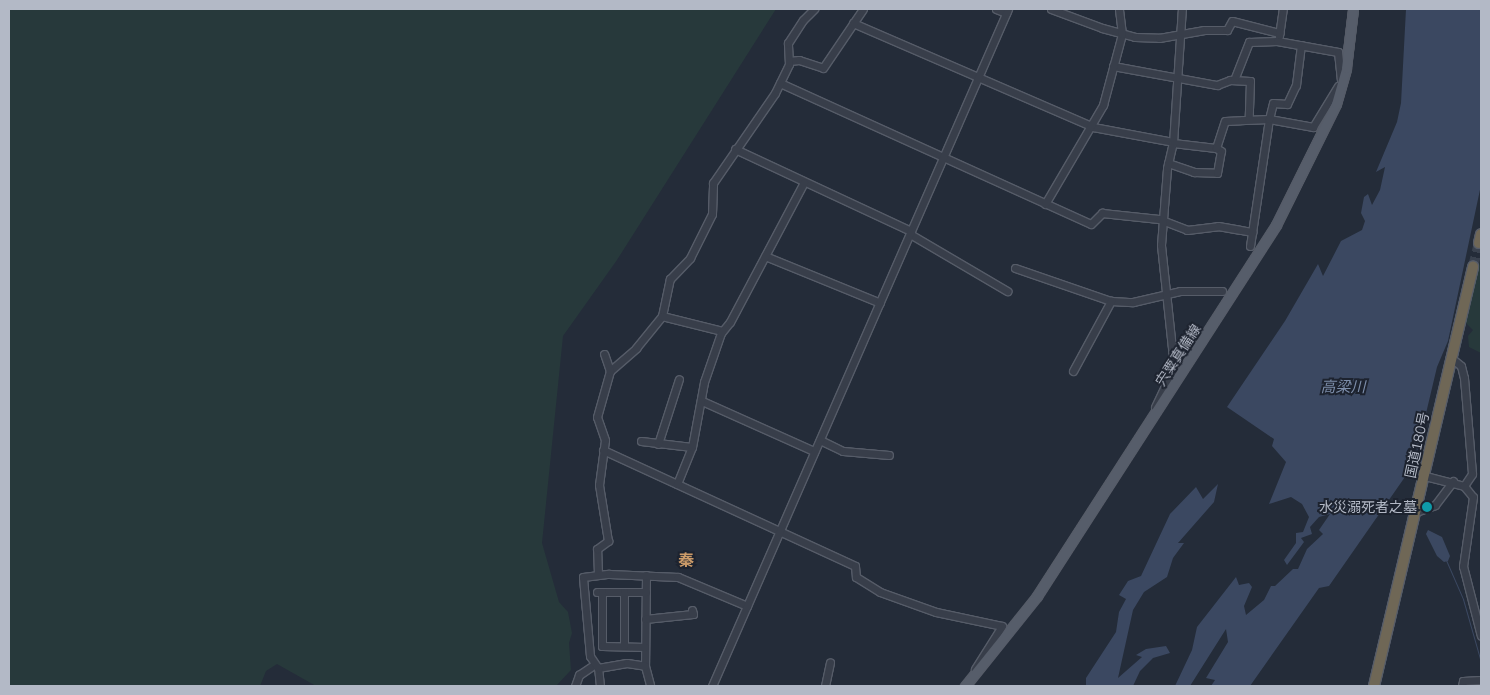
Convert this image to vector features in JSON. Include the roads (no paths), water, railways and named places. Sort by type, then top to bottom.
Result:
[{"type":"highway","name":"国道180号","points":[[1374,686],[1425,476],[1450,357],[1473,267]]},
{"type":"main road","name":"宍粟真備線","points":[[964,686],[974,676],[1036,596],[1148,426],[1276,224],[1328,122],[1342,81],[1353,9]]},
{"type":"street","points":[[598,574],[597,550],[608,541],[599,485],[604,435],[597,417],[610,372],[636,348],[662,316],[670,279],[690,258],[712,214],[712,183],[758,120],[780,83],[789,61],[788,43],[802,20],[814,9]]},
{"type":"street","points":[[789,61],[800,60],[823,68],[862,9]]},
{"type":"street","points":[[712,686],[1007,11],[996,9]]},
{"type":"street","points":[[1052,9],[1122,34],[1159,38],[1227,30],[1232,21],[1279,33]]},
{"type":"street","points":[[1045,204],[1093,127],[1103,105],[1122,34],[1119,9]]},
{"type":"street","points":[[1148,426],[1174,367],[1164,293],[1162,220],[1168,163],[1173,143],[1182,34],[1182,9]]},
{"type":"street","points":[[1277,42],[1283,9]]},
{"type":"street","points":[[853,23],[1093,127],[1173,143],[1216,148],[1221,151],[1217,173],[1194,172],[1168,163]]},
{"type":"street","points":[[1216,148],[1223,122],[1249,118],[1269,119],[1313,127],[1326,111],[1342,81],[1338,52],[1277,42],[1249,42],[1234,80]]},
{"type":"street","points":[[1250,246],[1273,103],[1287,104],[1296,85],[1301,45]]},
{"type":"street","points":[[1113,66],[1217,85],[1234,80],[1250,81],[1249,118]]},
{"type":"street","points":[[780,83],[1091,224],[1102,213],[1162,220],[1187,230],[1218,226],[1252,232]]},
{"type":"street","points":[[735,149],[910,232],[1007,291]]},
{"type":"street","points":[[662,316],[725,331],[804,182]]},
{"type":"street","points":[[765,256],[880,303]]},
{"type":"street","points":[[1015,268],[1111,301],[1133,302],[1164,293],[1222,292]]},
{"type":"street","points":[[1073,371],[1111,301]]},
{"type":"street","points":[[677,484],[692,448],[704,382],[722,330]]},
{"type":"street","points":[[604,354],[610,372]]},
{"type":"street","points":[[1450,357],[1461,366],[1464,378],[1472,474],[1464,486]]},
{"type":"street","points":[[658,444],[679,379]]},
{"type":"street","points":[[702,401],[814,451]]},
{"type":"street","points":[[820,440],[843,451],[889,455]]},
{"type":"street","points":[[641,442],[692,448]]},
{"type":"street","points":[[603,450],[854,566],[856,577],[880,592],[936,612],[1002,626],[974,669],[974,676]]},
{"type":"street","points":[[1425,476],[1452,481],[1464,486],[1471,492],[1474,502],[1464,542],[1464,576],[1481,636]]},
{"type":"street","points":[[1416,512],[1435,505],[1452,481]]},
{"type":"street","points":[[600,686],[588,637],[583,577],[598,574],[646,575],[686,579],[747,606]]},
{"type":"street","points":[[646,575],[645,666],[650,685]]},
{"type":"street","points":[[645,647],[602,646],[599,592],[646,592]]},
{"type":"street","points":[[624,592],[624,646]]},
{"type":"street","points":[[646,619],[693,614],[692,610]]},
{"type":"street","points":[[575,686],[579,675],[596,667],[627,663],[645,666]]},
{"type":"street","points":[[825,686],[830,663]]},
{"type":"street","points":[[1462,686],[1463,681],[1480,682]]},
{"type":"water","name":"高梁川","points":[[1406,9],[1481,9],[1481,185],[1448,341],[1437,367],[1414,464],[1329,586],[1319,588],[1250,686],[1211,686],[1215,680],[1206,678],[1228,642],[1226,629],[1190,686],[1175,686],[1192,650],[1197,627],[1236,577],[1239,585],[1249,583],[1252,587],[1244,606],[1246,615],[1264,600],[1271,586],[1275,586],[1293,569],[1298,569],[1307,549],[1323,534],[1319,530],[1330,514],[1319,517],[1310,527],[1312,534],[1301,538],[1304,542],[1287,565],[1284,560],[1296,543],[1296,533],[1303,532],[1309,517],[1302,504],[1291,497],[1269,504],[1286,462],[1272,446],[1274,439],[1227,407],[1285,321],[1318,264],[1323,276],[1341,241],[1362,230],[1365,221],[1361,213],[1364,197],[1368,194],[1372,205],[1380,190],[1385,167],[1376,172],[1397,122],[1401,103]]},
{"type":"water","points":[[1218,484],[1214,502],[1178,543],[1184,543],[1173,558],[1167,577],[1144,592],[1133,610],[1118,678],[1142,657],[1136,655],[1146,649],[1166,646],[1170,653],[1153,658],[1140,671],[1133,686],[1086,686],[1086,678],[1116,632],[1119,612],[1126,599],[1119,595],[1128,581],[1141,576],[1170,514],[1196,487],[1203,499]]},
{"type":"water","points":[[1428,530],[1442,537],[1450,556],[1448,561],[1444,562],[1437,556],[1426,534]]},
{"type":"waterway","points":[[1385,503],[1398,514]]},
{"type":"waterway","points":[[1446,560],[1463,599],[1481,662]]},
{"type":"tunnel","points":[[1473,267],[1479,243]]},
{"type":"place","name":"水災溺死者之墓","points":[[1427,507]]},
{"type":"district","name":"秦","points":[[686,560]]}]
